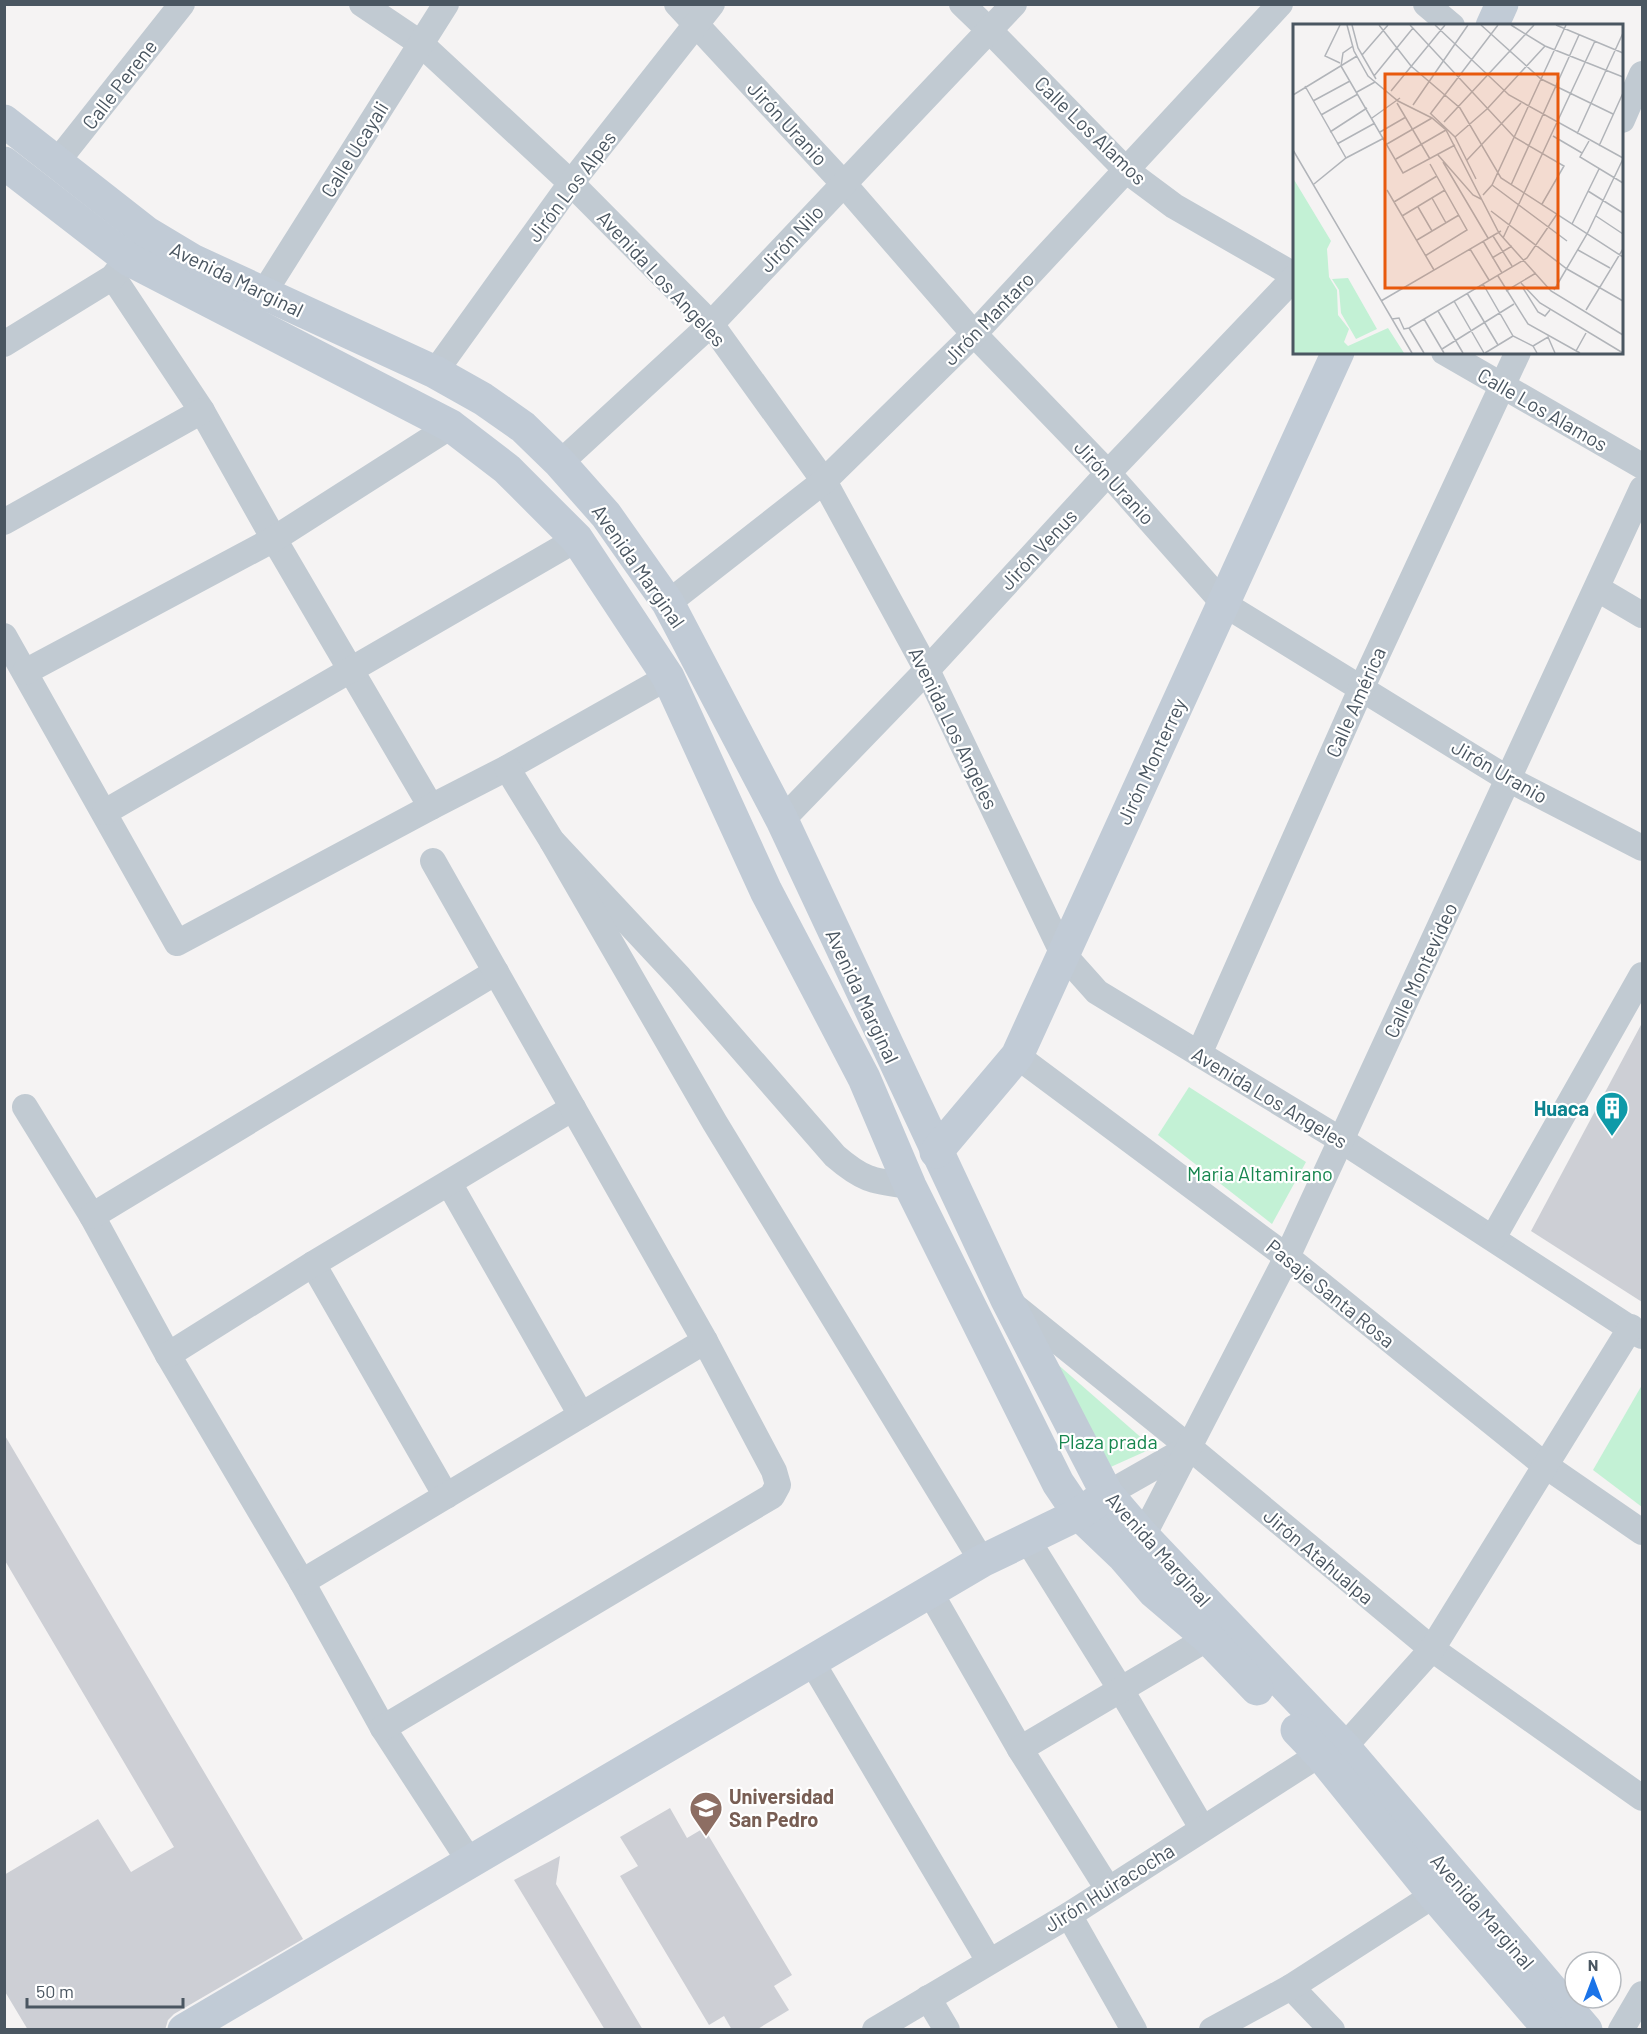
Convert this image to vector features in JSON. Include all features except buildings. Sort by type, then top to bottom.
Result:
[{"type":"main road","points":[[1493,24],[1502,4]]},
{"type":"main road","name":"Avenida Marginal","points":[[4,121],[147,233],[192,260],[435,372],[483,399],[523,427],[606,515],[668,603],[782,820],[1007,1300],[1107,1494],[1154,1592],[1332,1751],[1434,1895],[1550,2030]]},
{"type":"main road","name":"Avenida Marginal","points":[[4,163],[120,268],[451,426],[507,469],[578,539],[668,677],[766,891],[864,1078],[910,1186],[1058,1483],[1078,1514],[1133,1546],[1332,1751],[1586,2030]]},
{"type":"main road","name":"Jirón Monterrey","points":[[936,1152],[1017,1056],[1337,354]]},
{"type":"main road","points":[[184,2030],[982,1561],[1078,1514],[1107,1494]]},
{"type":"street","name":"Calle Perene","points":[[56,163],[182,4]]},
{"type":"street","name":"Avenida Los Angeles","points":[[362,4],[420,43],[571,183],[711,324],[824,482],[927,670],[1063,954],[1097,992],[1341,1140],[1637,1331]]},
{"type":"street","name":"Calle Ucayali","points":[[263,294],[446,4]]},
{"type":"street","name":"Jirón Uranio","points":[[677,4],[704,14],[843,183],[974,334],[1108,473],[1224,604],[1508,779],[1642,848]]},
{"type":"street","name":"Calle Los Alamos","points":[[962,4],[1127,171],[1174,206],[1293,276]]},
{"type":"street","name":"Jirón Nilo","points":[[560,464],[711,324],[1014,4]]},
{"type":"street","name":"Jirón Mantaro","points":[[668,603],[824,482],[974,334],[1280,4]]},
{"type":"street","points":[[1426,4],[1450,24]]},
{"type":"street","name":"Jirón Los Alpes","points":[[435,372],[571,183],[704,14]]},
{"type":"street","points":[[1627,120],[1642,74]]},
{"type":"street","points":[[4,344],[120,268],[147,233]]},
{"type":"street","points":[[120,268],[274,539],[431,807]]},
{"type":"street","name":"Jirón Venus","points":[[782,820],[927,670],[1108,473],[1293,278]]},
{"type":"street","name":"Calle Los Alamos","points":[[1448,354],[1642,466]]},
{"type":"street","name":"Calle América","points":[[1198,1054],[1362,687],[1517,354]]},
{"type":"street","points":[[4,522],[202,411]]},
{"type":"street","points":[[25,672],[274,539],[451,426]]},
{"type":"street","name":"Calle Montevideo","points":[[1133,1546],[1189,1448],[1287,1257],[1598,589],[1642,489]]},
{"type":"street","points":[[105,812],[578,539]]},
{"type":"street","points":[[1598,589],[1642,615]]},
{"type":"street","points":[[4,636],[177,943],[507,768],[668,677]]},
{"type":"street","points":[[507,768],[552,841],[715,1123],[982,1561]]},
{"type":"street","points":[[552,841],[680,978],[835,1156],[852,1171],[873,1181],[910,1186]]},
{"type":"street","points":[[383,1728],[772,1496],[778,1485],[774,1471],[705,1341],[433,861]]},
{"type":"street","points":[[92,1216],[496,972]]},
{"type":"street","points":[[1493,1238],[1642,975]]},
{"type":"street","name":"Pasaje Santa Rosa","points":[[1017,1056],[1287,1257],[1546,1466],[1642,1532]]},
{"type":"street","points":[[25,1107],[92,1216],[168,1355],[302,1582],[383,1728],[470,1862]]},
{"type":"street","points":[[168,1355],[313,1264],[573,1108]]},
{"type":"street","points":[[449,1183],[581,1414]]},
{"type":"street","points":[[313,1264],[446,1496]]},
{"type":"street","name":"Jirón Atahualpa","points":[[1007,1300],[1432,1649],[1642,1798]]},
{"type":"street","name":"Jirón Huiracocha","points":[[875,2030],[1069,1915],[1202,1828],[1332,1751],[1432,1649],[1546,1466],[1637,1331]]},
{"type":"street","points":[[302,1582],[705,1341]]},
{"type":"street","points":[[1107,1494],[1189,1448]]},
{"type":"street","points":[[1027,1539],[1121,1690],[1202,1828]]},
{"type":"street","points":[[930,1592],[1020,1749],[1108,1889]]},
{"type":"street","points":[[1020,1749],[1208,1638]]},
{"type":"street","points":[[812,1662],[989,1961]]},
{"type":"street","points":[[1212,2030],[1292,1987],[1434,1895]]},
{"type":"street","points":[[1069,1915],[1134,2030]]},
{"type":"street","points":[[1292,1987],[1311,2030]]},
{"type":"street","points":[[1292,1987],[1332,2030]]},
{"type":"street","points":[[1621,2030],[1642,1994]]},
{"type":"street","points":[[928,1998],[947,2030]]},
{"type":"green space","name":"Maria Altamirano","points":[[1189,1087],[1306,1162],[1272,1224],[1158,1135]]},
{"type":"green space","name":"Plaza prada","points":[[1031,1341],[1153,1448],[1095,1474]]},
{"type":"green space","points":[[1642,1385],[1642,1507],[1593,1470]]},
{"type":"place","name":"Huaca","points":[[1612,1137]]},
{"type":"place","name":"Universidad San Pedro","points":[[706,1837]]}]
